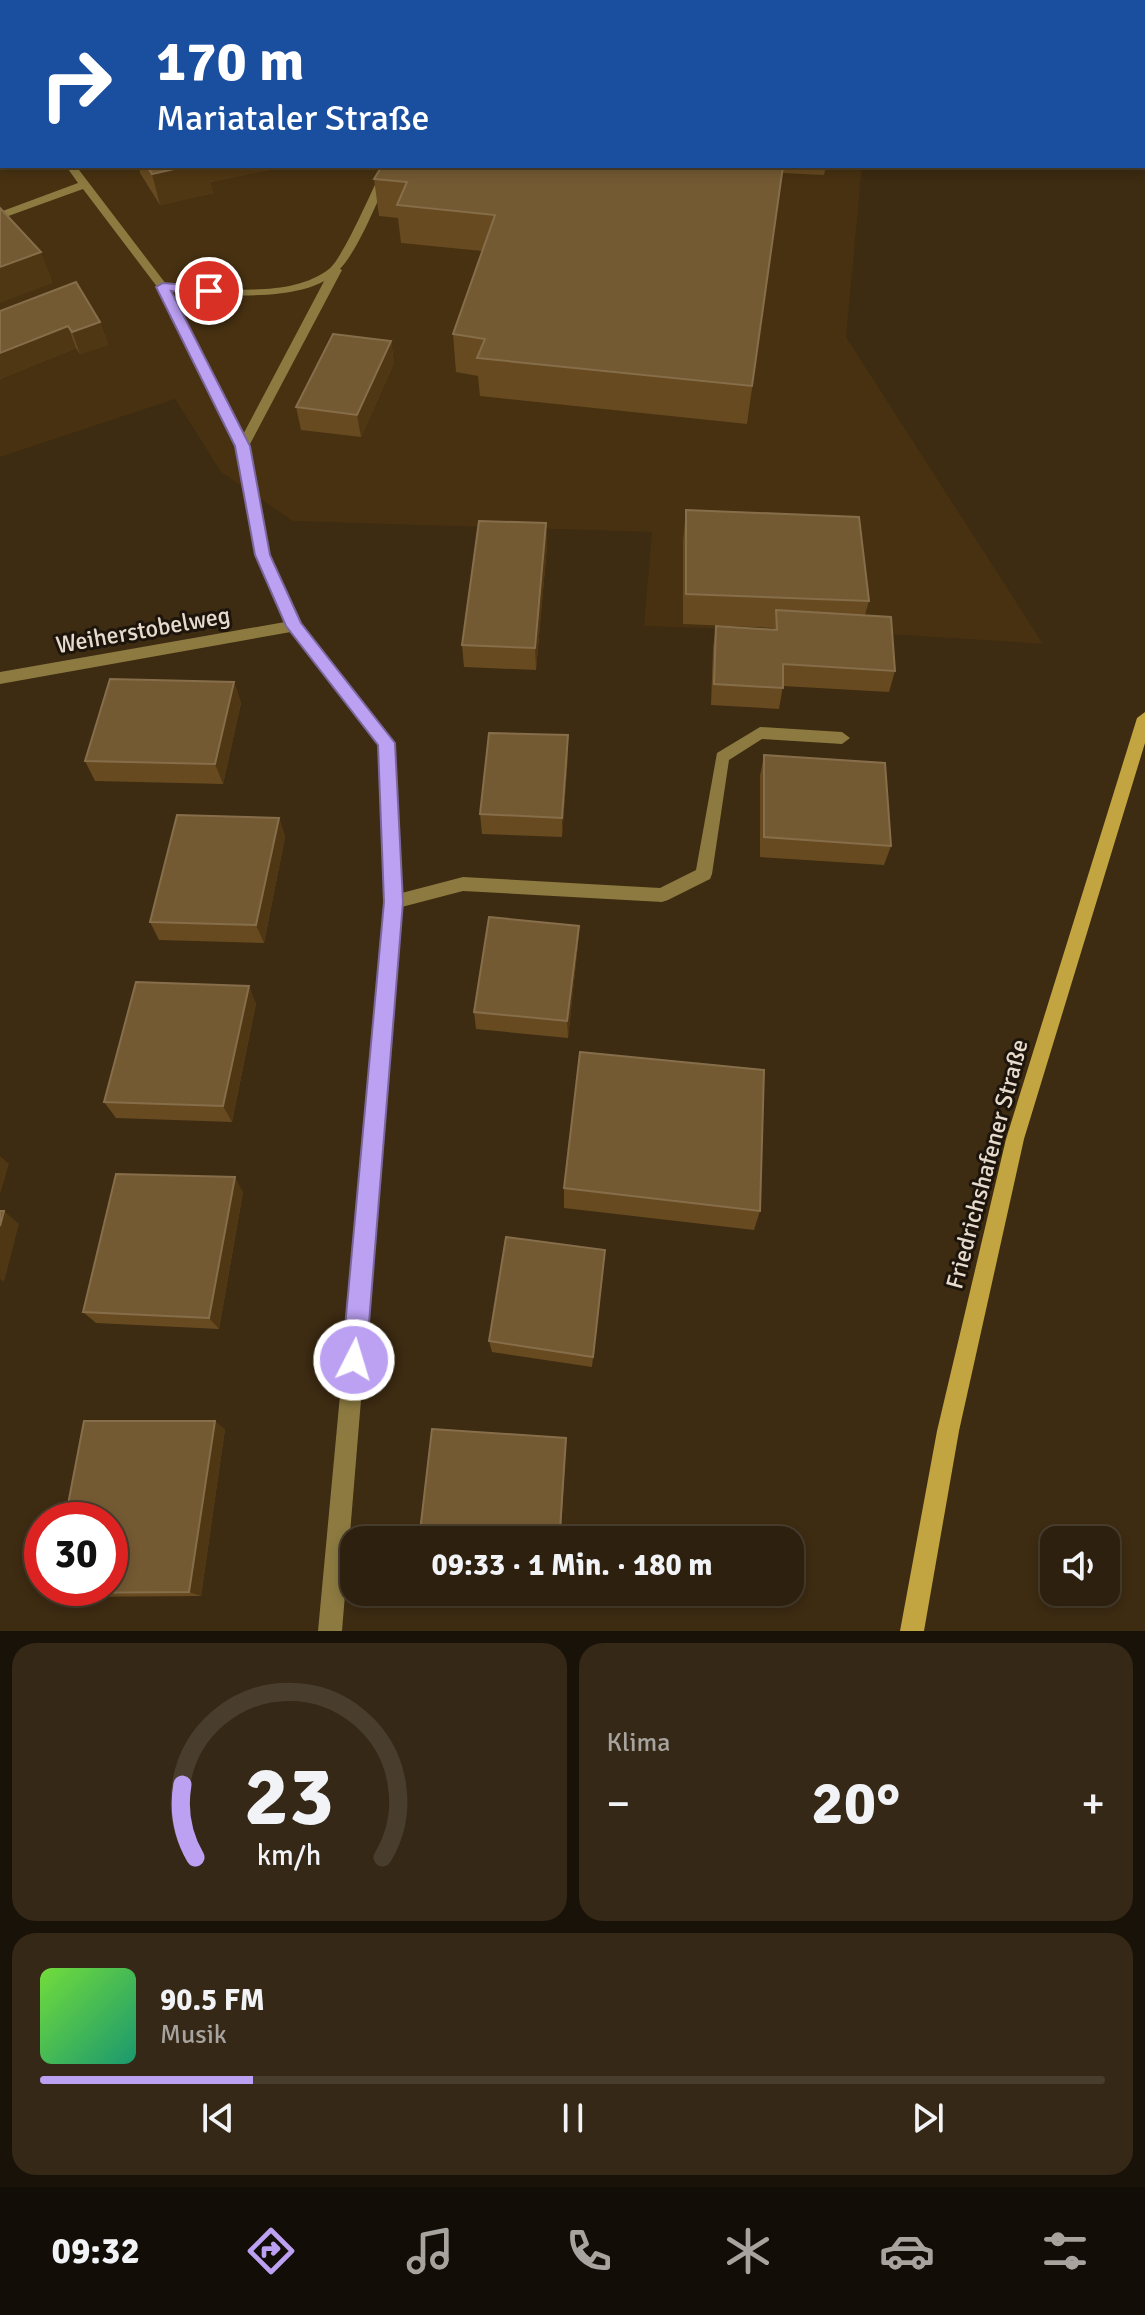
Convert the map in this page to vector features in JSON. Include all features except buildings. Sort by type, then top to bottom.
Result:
[{"type":"main road","name":"Friedrichshafener Straße","points":[[912,1631],[948,1431],[1015,1139],[1145,718]]},
{"type":"street","points":[[73,168],[163,287],[243,446],[262,555],[294,626],[386,743],[394,902],[330,1631]]},
{"type":"street","points":[[243,446],[388,168]]},
{"type":"street","points":[[0,216],[85,184]]},
{"type":"street","points":[[163,287],[232,293],[297,287],[336,270]]},
{"type":"street","name":"Weiherstobelweg","points":[[0,678],[294,626]]},
{"type":"street","points":[[394,902],[463,884],[662,895],[704,874],[722,757],[760,733],[842,738]]},
{"type":"shaded area","points":[[0,168],[862,168],[846,337],[1043,644],[905,635],[644,626],[652,532],[293,521],[221,472],[175,399],[0,457]]},
{"type":"route","points":[[209,291],[163,287],[243,446],[262,555],[294,626],[386,743],[394,902],[354,1360]]}]
